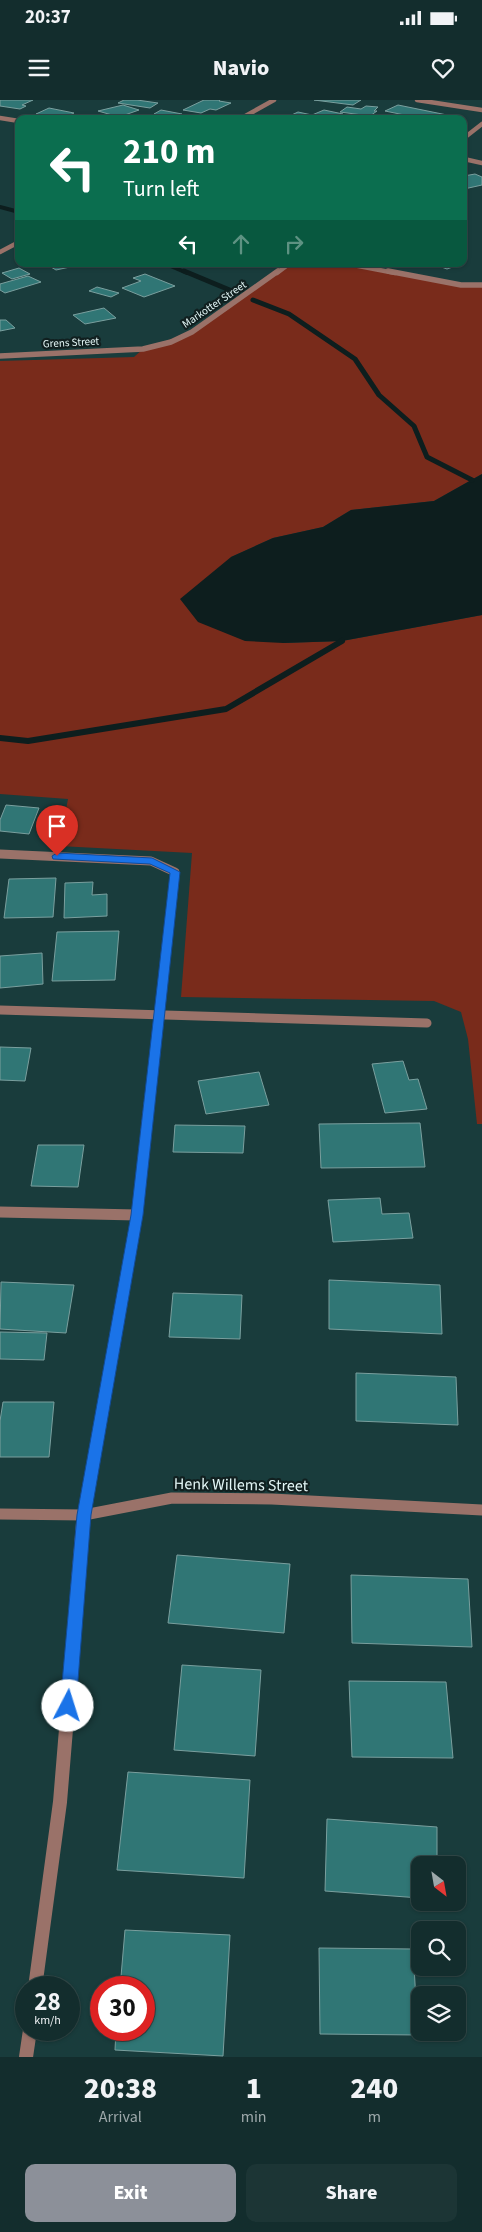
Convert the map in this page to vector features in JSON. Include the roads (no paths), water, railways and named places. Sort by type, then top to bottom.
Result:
[{"type":"street","points":[[247,115],[274,100]]},
{"type":"street","points":[[417,100],[482,110]]},
{"type":"street","points":[[0,118],[15,120]]},
{"type":"street","points":[[467,136],[482,124]]},
{"type":"street","points":[[467,160],[482,163]]},
{"type":"street","points":[[0,252],[15,244]]},
{"type":"street","name":"Markotter Street","points":[[144,349],[171,342],[192,332],[285,267]]},
{"type":"street","points":[[364,267],[461,285],[482,285]]},
{"type":"street","name":"Grens Street","points":[[0,356],[144,349]]},
{"type":"street","points":[[0,854],[152,861],[175,872],[137,1215],[84,1515],[60,1802],[37,1976]]},
{"type":"street","points":[[0,1010],[427,1024]]},
{"type":"street","points":[[0,1212],[137,1215]]},
{"type":"street","name":"Henk Willems Street","points":[[0,1514],[84,1515],[172,1498],[272,1499],[482,1510]]},
{"type":"street","points":[[26,2057],[28,2041]]},
{"type":"waterway","points":[[0,207],[15,211]]},
{"type":"waterway","points":[[173,267],[187,273]]},
{"type":"waterway","points":[[184,271],[232,291]]},
{"type":"waterway","points":[[253,300],[289,314],[355,359],[379,395],[414,426],[427,457],[472,480]]},
{"type":"waterway","points":[[0,738],[28,741],[226,709],[342,641]]}]
